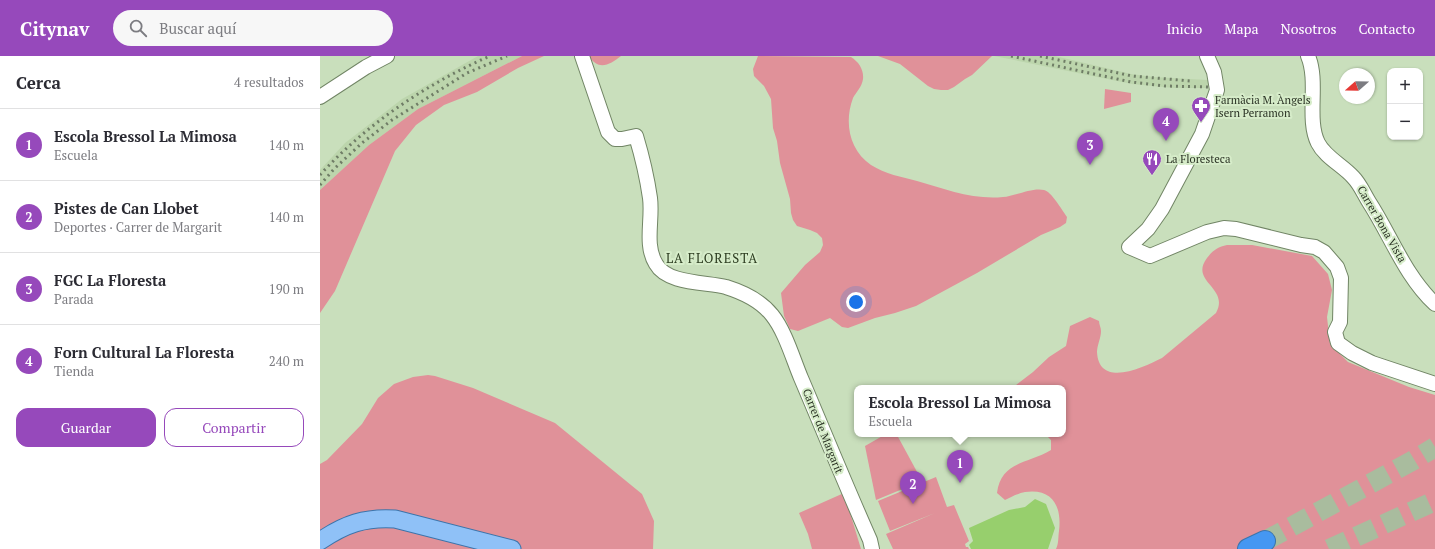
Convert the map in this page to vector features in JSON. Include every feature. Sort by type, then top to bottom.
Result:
[{"type":"main road","points":[[320,541],[346,525],[381,518],[395,519],[512,549]]},
{"type":"street","points":[[320,97],[366,67],[387,56]]},
{"type":"street","name":"Carrer de Margarit","points":[[582,56],[608,132],[615,139],[636,136],[642,156],[650,199],[650,241],[652,254],[656,265],[664,273],[676,278],[725,287],[743,293],[755,300],[772,315],[790,350],[870,540],[872,549]]},
{"type":"street","points":[[1207,56],[1214,72],[1217,90],[1202,134],[1162,209],[1148,229],[1129,247],[1150,256],[1207,232],[1228,228],[1244,230],[1300,245],[1316,247],[1324,252],[1337,267],[1341,278],[1340,322],[1335,332],[1338,343],[1352,353],[1372,363],[1435,384]]},
{"type":"street","name":"Carrer Bona Vista","points":[[1308,56],[1311,62],[1313,75],[1313,115],[1317,143],[1357,182],[1413,278],[1424,294],[1435,304]]},
{"type":"shaded area","points":[[478,56],[522,56],[418,109],[369,145],[320,190],[320,170],[345,143],[402,99]]},
{"type":"shaded area","points":[[522,56],[544,56],[518,68],[477,92],[444,105],[416,125],[395,151],[335,291],[320,313],[320,190],[369,145],[418,109]]},
{"type":"shaded area","points":[[589,56],[621,56],[613,62],[600,65],[596,64]]},
{"type":"shaded area","points":[[758,56],[851,57],[860,66],[863,72],[863,79],[850,107],[850,135],[858,152],[871,165],[894,175],[981,197],[1003,197],[1040,189],[1044,190],[1053,197],[1067,217],[1066,223],[1041,235],[977,273],[916,306],[875,318],[848,328],[842,327],[830,318],[798,331],[790,329],[784,316],[781,293],[805,265],[820,252],[823,245],[822,238],[817,233],[797,226],[793,220],[790,199],[780,163],[777,141],[773,128],[771,99],[764,86],[754,76],[753,69]]},
{"type":"shaded area","points":[[878,56],[992,56],[972,75],[954,87],[948,90],[941,90],[928,86],[900,64]]},
{"type":"shaded area","points":[[994,56],[1055,56],[1131,74],[1154,77],[1208,80],[1208,88],[1174,88],[1132,84]]},
{"type":"shaded area","points":[[1105,89],[1131,93],[1131,102],[1104,109]]},
{"type":"shaded area","points":[[1227,245],[1252,245],[1312,256],[1328,274],[1332,290],[1327,317],[1330,344],[1348,362],[1409,387],[1435,395],[1435,549],[1056,549],[1060,522],[1059,514],[1054,501],[1049,496],[1043,493],[1025,492],[1005,500],[997,493],[1004,475],[1010,469],[1051,450],[1051,440],[1048,437],[1066,437],[1066,385],[1016,385],[1049,357],[1066,346],[1070,326],[1090,317],[1099,321],[1101,331],[1097,352],[1100,363],[1105,370],[1114,373],[1134,370],[1162,358],[1216,313],[1219,304],[1218,297],[1203,273],[1203,266],[1207,258],[1218,248]]},
{"type":"shaded area","points":[[428,375],[473,388],[555,423],[642,494],[654,521],[653,549],[320,549],[320,464],[327,460],[362,424],[378,398],[394,384],[413,377]]},
{"type":"shaded area","points":[[881,437],[898,437],[922,481],[876,500],[865,446]]},
{"type":"shaded area","points":[[936,477],[947,507],[954,505],[969,541],[965,544],[969,549],[893,549],[886,534],[935,513],[890,531],[878,501]]},
{"type":"shaded area","points":[[844,493],[861,549],[812,549],[808,534],[799,513]]},
{"type":"shaded area","points":[[1035,499],[1046,504],[1055,528],[1048,549],[971,549],[969,545],[973,541],[969,528],[1009,510],[1025,507]]},
{"type":"tunnel","points":[[1265,541],[1435,447]]},
{"type":"tunnel","points":[[1329,549],[1435,501]]},
{"type":"railway","points":[[320,175],[357,139],[399,106],[444,79],[490,56]]},
{"type":"railway","points":[[320,185],[334,169],[362,143],[392,120],[467,73],[507,56]]},
{"type":"railway","points":[[1011,56],[1131,82],[1165,86],[1208,87]]},
{"type":"railway","points":[[1040,56],[1132,76],[1191,81]]},
{"type":"place","name":"Farmàcia M. Àngels Isern Perramon","points":[[1201,123]]},
{"type":"place","name":"Forn Cultural La Floresta","points":[[1166,141]]},
{"type":"place","name":"FGC La Floresta","points":[[1090,165]]},
{"type":"place","name":"La Floresteca","points":[[1152,176]]},
{"type":"place","name":"Escola Bressol La Mimosa","points":[[960,483]]},
{"type":"place","name":"Pistes de Can Llobet","points":[[913,504]]},
{"type":"district","name":"LA FLORESTA","points":[[712,258]]}]
